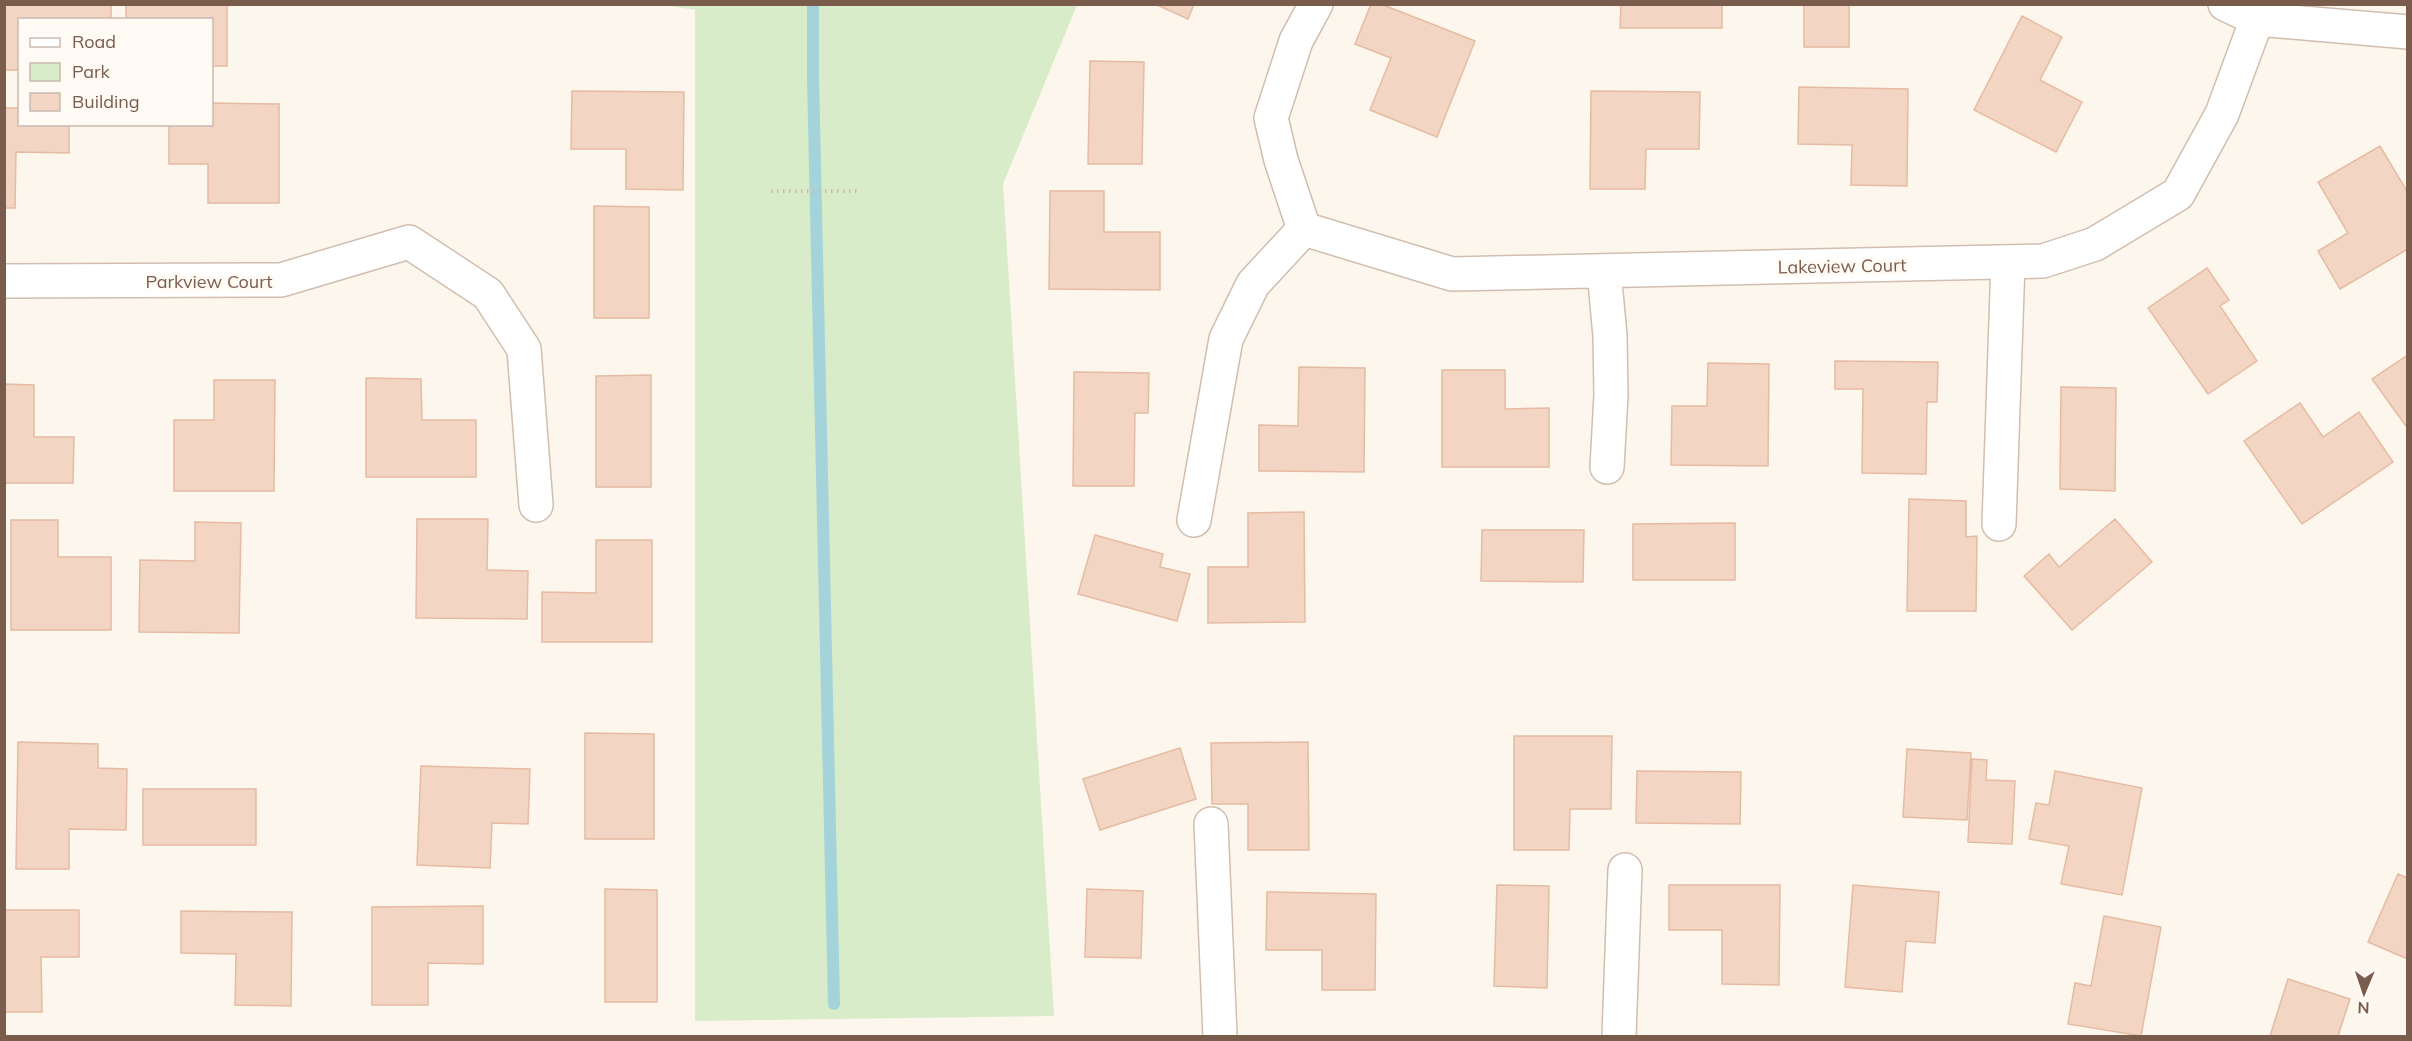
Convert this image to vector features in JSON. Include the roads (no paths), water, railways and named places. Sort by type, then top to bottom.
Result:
[{"type":"street","points":[[1194,520],[1226,339],[1253,284],[1304,230],[1281,160],[1272,118],[1296,41],[1316,4]]},
{"type":"street","points":[[2225,4],[2257,19],[2408,32]]},
{"type":"street","name":"Lakeview Court","points":[[1304,230],[1452,274],[2043,261],[2095,244],[2178,194],[2222,114],[2257,19]]},
{"type":"street","name":"Parkview Court","points":[[4,281],[281,280],[409,242],[488,294],[524,349],[536,506]]},
{"type":"street","points":[[1999,524],[2008,262]]},
{"type":"street","points":[[1604,271],[1610,336],[1611,395],[1607,468]]},
{"type":"street","points":[[1210,824],[1220,1036]]},
{"type":"street","points":[[1619,1036],[1625,870]]},
{"type":"waterway","points":[[813,4],[834,1004]]}]
